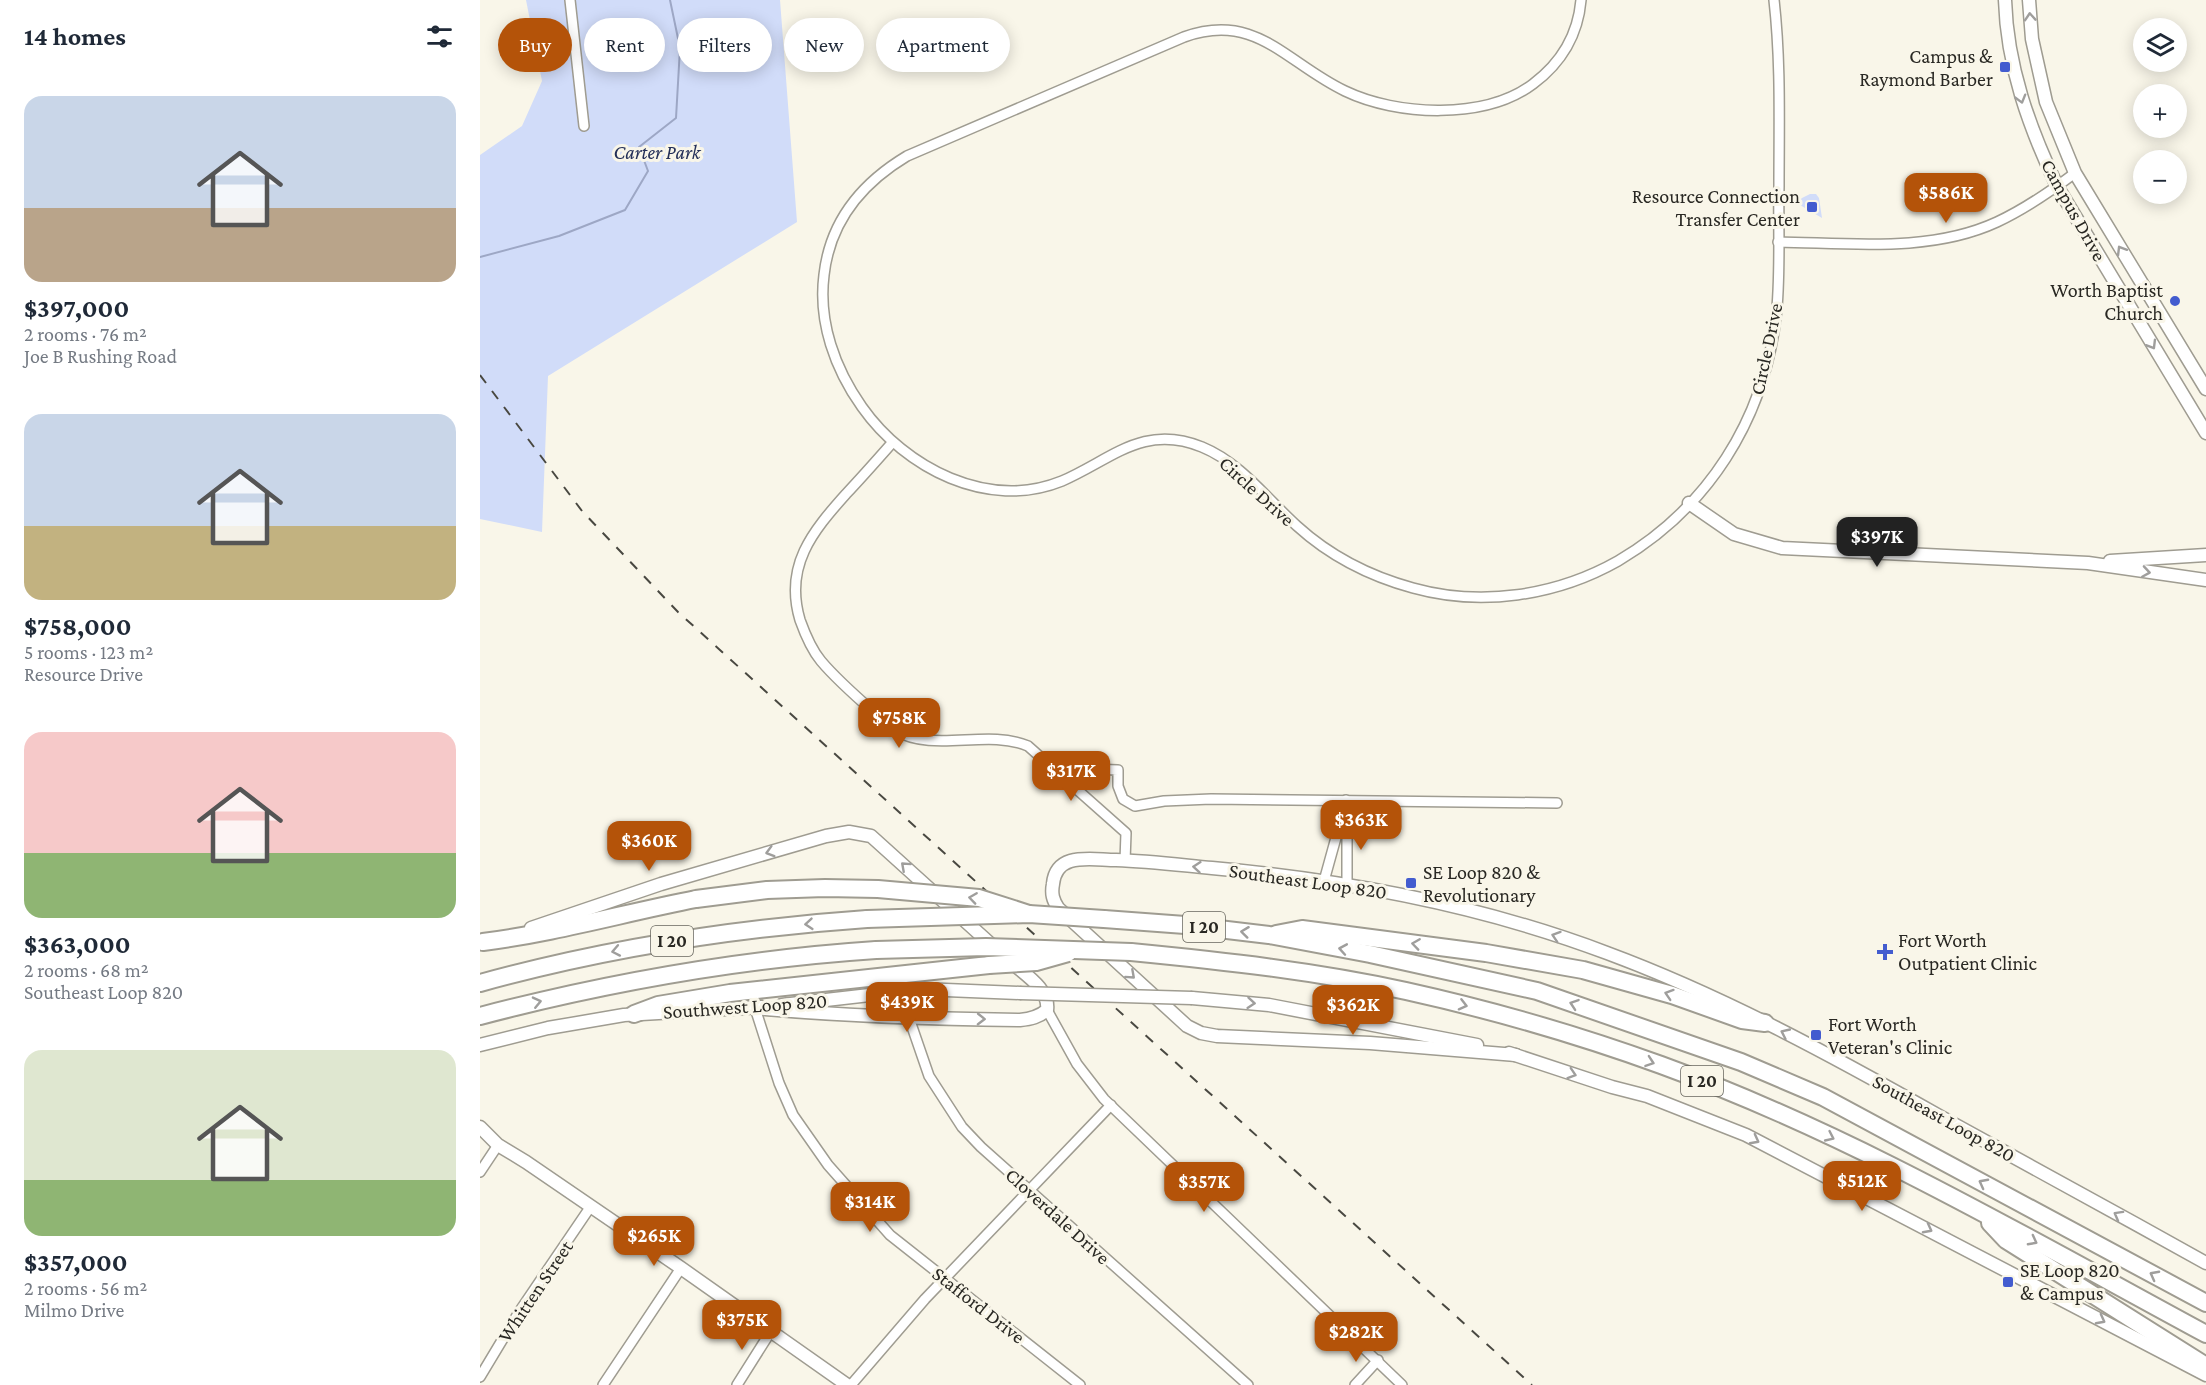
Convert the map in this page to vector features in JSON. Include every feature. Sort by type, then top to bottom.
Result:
[{"type":"highway","points":[[481,942],[531,936],[636,910],[696,899],[767,890],[878,889],[979,898],[1029,914]]},
{"type":"highway","name":"I 20","points":[[480,982],[598,954],[691,938],[782,926],[867,919],[1029,914],[1185,925],[1269,935],[1370,954],[1537,991],[1741,1062],[1823,1097],[2206,1303]]},
{"type":"highway","points":[[1269,935],[1302,929],[1535,961],[1629,982],[1742,1020],[1765,1023]]},
{"type":"highway","name":"I 20","points":[[480,1016],[579,992],[709,967],[876,950],[986,947],[1131,952],[1224,961],[1376,985],[1545,1027],[1659,1065],[1770,1109],[1832,1137],[2206,1334]]},
{"type":"highway","points":[[634,1014],[658,1005],[730,993],[1036,962],[1080,949]]},
{"type":"highway","points":[[1981,1214],[2006,1240],[2206,1366]]},
{"type":"main road","name":"Campus Drive","points":[[2005,0],[2007,29],[2019,91],[2032,131],[2057,186],[2206,434]]},
{"type":"main road","name":"Campus Drive","points":[[2029,0],[2032,39],[2043,92],[2055,128],[2075,173],[2206,389]]},
{"type":"main road","points":[[2127,305],[2148,294]]},
{"type":"main road","points":[[1689,503],[1734,534],[1782,548],[2088,562],[2206,555]]},
{"type":"main road","points":[[2088,562],[2206,580]]},
{"type":"main road","points":[[481,942],[536,927],[661,884],[826,836],[849,832],[864,833],[872,836],[1042,990],[1048,1004],[1047,1010],[1034,1018],[1020,1020],[839,1016],[755,1008]]},
{"type":"main road","name":"Southeast Loop 820","points":[[1516,1055],[1370,1043],[1217,1036],[1202,1033],[1187,1026],[1066,916],[1053,899],[1054,877],[1058,868],[1074,859],[1255,872],[1324,881],[1440,903],[1535,929],[1603,951],[1653,971],[1845,1063],[2206,1263]]},
{"type":"main road","name":"Southwest Loop 820","points":[[480,1045],[548,1028],[634,1014],[755,1008],[922,989],[1192,998]]},
{"type":"main road","name":"Southeast Loop 820","points":[[1192,998],[1269,1005],[1454,1040],[1516,1055],[1612,1087],[1647,1096],[1746,1135],[2206,1375]]},
{"type":"main road","points":[[480,1127],[498,1145],[591,1206],[849,1385]]},
{"type":"street","points":[[570,0],[584,126]]},
{"type":"street","name":"Circle Drive","points":[[1581,0],[1574,35],[1563,55],[1527,89],[1509,99],[1486,107],[1432,110],[1359,96],[1321,78],[1262,38],[1244,32],[1211,30],[1184,37],[929,145],[889,167],[869,183],[844,213],[828,252],[822,296],[830,343],[839,370],[867,416],[892,443],[933,471],[959,482],[984,488],[1029,489],[1062,480],[1123,448],[1138,443],[1171,440],[1192,443],[1217,454],[1235,467],[1298,527],[1345,562],[1379,577],[1415,589],[1463,597],[1513,596],[1537,592],[1582,578],[1629,554],[1651,538],[1702,490],[1733,450],[1754,406],[1764,377],[1776,319],[1780,61],[1774,0]]},
{"type":"street","points":[[1778,242],[1890,243],[1942,239],[1996,223],[2046,195],[2075,173]]},
{"type":"street","points":[[892,443],[816,529],[802,554],[796,589],[798,612],[811,646],[820,661],[894,730],[906,737],[928,741],[1018,742],[1028,746],[1126,833],[1125,861]]},
{"type":"street","points":[[1064,778],[1088,769],[1118,770],[1118,786],[1123,799],[1135,806],[1164,801],[1211,799],[1557,803]]},
{"type":"street","points":[[1346,800],[1344,821],[1347,834],[1347,885]]},
{"type":"street","points":[[1324,881],[1337,834],[1344,821]]},
{"type":"street","name":"Stafford Drive","points":[[755,1008],[779,1083],[794,1115],[828,1165],[890,1235],[1080,1385]]},
{"type":"street","points":[[1047,1010],[1077,1064],[1095,1089],[1402,1385]]},
{"type":"street","name":"Cloverdale Drive","points":[[909,1018],[929,1076],[962,1127],[981,1147],[1248,1385]]},
{"type":"street","points":[[849,1385],[918,1307],[1111,1105]]},
{"type":"street","points":[[480,1172],[498,1145]]},
{"type":"street","name":"Whitten Street","points":[[480,1377],[519,1312],[591,1206]]},
{"type":"street","points":[[603,1385],[681,1268]]},
{"type":"street","points":[[737,1385],[771,1331]]},
{"type":"street","points":[[1355,1385],[1377,1360]]},
{"type":"green space","name":"Carter Park","points":[[526,0],[780,0],[797,222],[548,376],[542,532],[480,519],[480,155],[522,126],[542,81],[540,72],[572,72],[572,18],[530,18]]},
{"type":"green space","points":[[1816,194],[1819,198],[1822,218],[1800,205],[1800,199]]},
{"type":"waterway","points":[[480,257],[559,236],[625,210],[648,171],[639,147],[676,118],[680,48],[670,0]]},
{"type":"railway","points":[[480,375],[582,511],[678,612],[1532,1385]]},
{"type":"place","name":"Campus & Raymond Barber","points":[[2005,67]]},
{"type":"place","name":"Resource Connection Transfer Center","points":[[1812,207]]},
{"type":"place","name":"Worth Baptist Church","points":[[2175,301]]},
{"type":"place","name":"SE Loop 820 & Revolutionary","points":[[1411,883]]},
{"type":"place","name":"Fort Worth Outpatient Clinic","points":[[1885,952]]},
{"type":"place","name":"Fort Worth Veteran's Clinic","points":[[1816,1035]]},
{"type":"place","name":"SE Loop 820 & Campus","points":[[2008,1282]]}]
